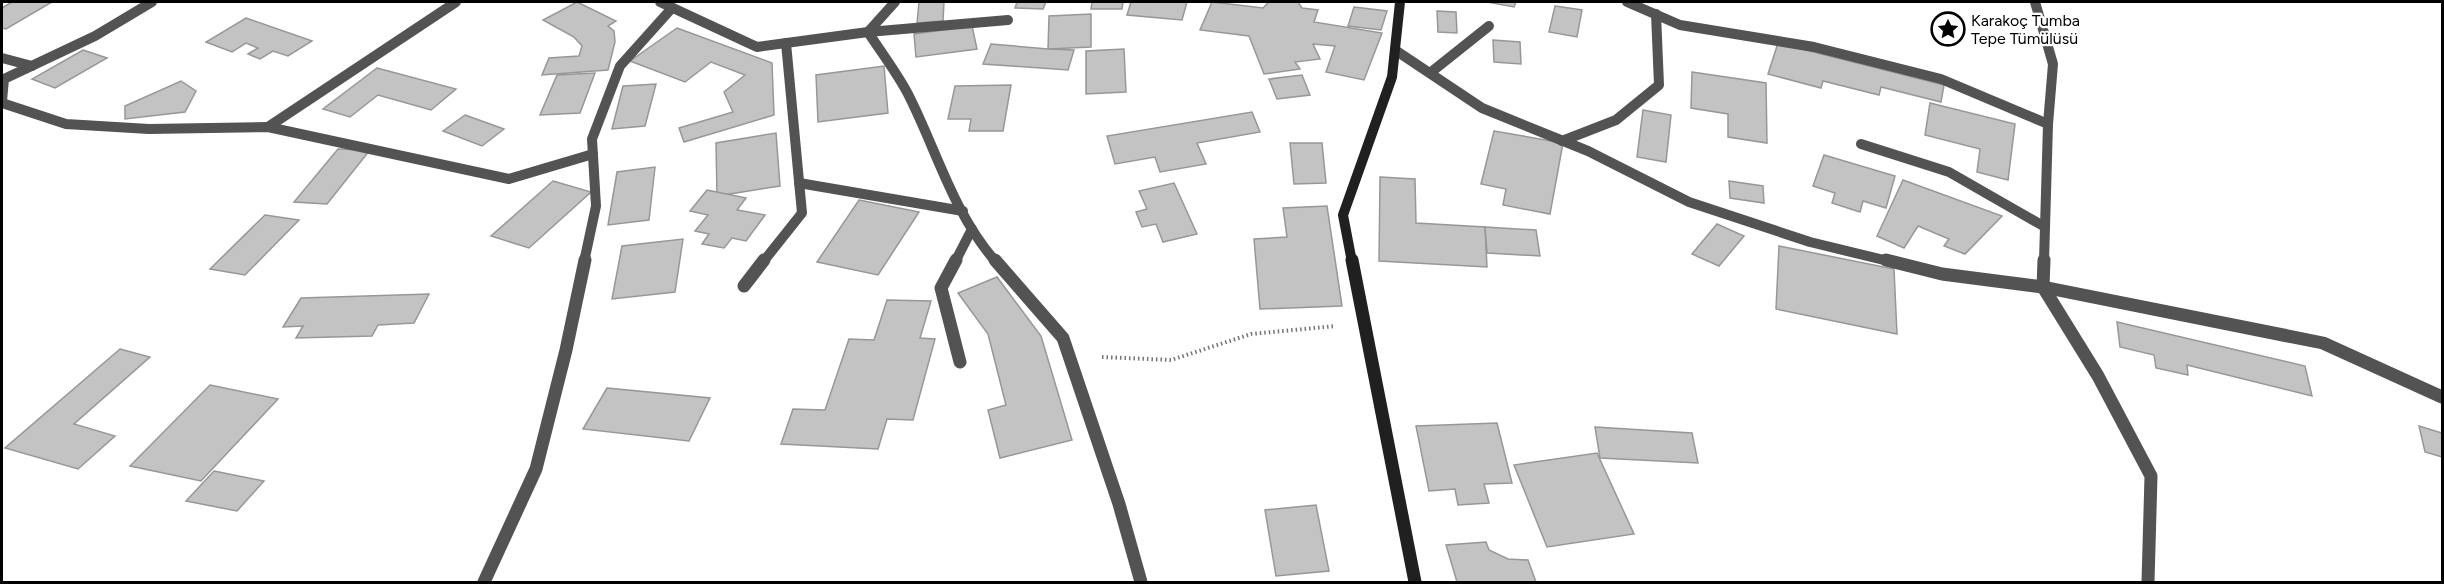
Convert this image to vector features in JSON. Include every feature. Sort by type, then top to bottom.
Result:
[{"type":"street","points":[[152,2],[95,36],[4,79],[2,96],[66,124],[149,129],[268,127],[509,179],[593,153]]},
{"type":"street","points":[[268,127],[456,2]]},
{"type":"street","points":[[660,2],[676,5],[757,47],[868,32],[1008,20]]},
{"type":"street","points":[[868,32],[895,2]]},
{"type":"street","points":[[1400,2],[1392,77],[1343,215],[1414,582]]},
{"type":"street","points":[[1627,2],[1680,25],[1814,47],[1941,79],[2048,124]]},
{"type":"street","points":[[2035,2],[2053,64],[2048,124],[2043,287],[2098,376],[2151,477],[2148,582]]},
{"type":"street","points":[[484,582],[536,469],[566,350],[596,206],[592,139],[620,66],[676,5]]},
{"type":"street","points":[[1562,141],[1616,120],[1659,85],[1656,14]]},
{"type":"street","points":[[1430,73],[1489,26]]},
{"type":"street","points":[[868,32],[908,94],[945,179],[981,245],[1063,338],[1119,504],[1141,582]]},
{"type":"street","points":[[744,286],[802,213],[786,43]]},
{"type":"street","points":[[1395,50],[1482,108],[1562,141],[1689,202],[1810,242],[1942,274],[2043,287],[2323,343],[2442,397]]},
{"type":"street","points":[[2,58],[32,66]]},
{"type":"street","points":[[1861,144],[1949,172],[2045,227]]},
{"type":"street","points":[[799,183],[963,211]]},
{"type":"street","points":[[960,362],[941,288],[972,228]]},
{"type":"path","points":[[1068,355],[1171,360],[1251,334],[1364,323]]},
{"type":"building","points":[[12,2],[52,2],[6,29],[2,28],[2,8]]},
{"type":"building","points":[[577,2],[616,21],[608,26],[614,31],[615,42],[608,70],[542,75],[549,58],[579,56],[582,46],[574,37],[543,20]]},
{"type":"building","points":[[919,2],[944,2],[943,21],[917,23]]},
{"type":"building","points":[[1017,2],[1046,2],[1043,9],[1015,8]]},
{"type":"building","points":[[1092,2],[1123,2],[1122,9],[1091,9]]},
{"type":"building","points":[[1131,2],[1187,2],[1182,20],[1127,15]]},
{"type":"building","points":[[1212,2],[1263,8],[1269,2],[1298,2],[1302,8],[1318,10],[1314,22],[1382,33],[1364,80],[1326,72],[1335,46],[1313,44],[1320,59],[1295,62],[1300,69],[1264,74],[1249,36],[1200,30]]},
{"type":"building","points":[[1487,2],[1516,2],[1514,7]]},
{"type":"building","points":[[1555,6],[1582,10],[1577,37],[1549,32]]},
{"type":"building","points":[[1354,7],[1387,11],[1381,30],[1348,26]]},
{"type":"building","points":[[1437,11],[1456,12],[1457,33],[1438,32]]},
{"type":"building","points":[[1091,14],[1091,47],[1048,49],[1049,16]]},
{"type":"building","points":[[246,18],[312,41],[288,56],[273,51],[260,59],[248,54],[258,48],[246,43],[232,52],[206,42]]},
{"type":"building","points":[[972,26],[977,49],[916,57],[914,34]]},
{"type":"building","points":[[677,28],[772,63],[774,115],[684,142],[679,128],[733,112],[724,92],[745,75],[711,62],[685,82],[630,61]]},
{"type":"building","points":[[1493,40],[1520,42],[1521,64],[1494,62]]},
{"type":"building","points":[[1778,43],[1944,85],[1941,102],[1881,87],[1879,95],[1823,81],[1821,88],[1768,74]]},
{"type":"building","points":[[991,44],[1074,50],[1068,70],[983,64]]},
{"type":"building","points":[[1124,49],[1126,92],[1086,94],[1086,51]]},
{"type":"building","points":[[83,50],[107,58],[55,88],[32,79]]},
{"type":"building","points":[[884,66],[888,113],[818,122],[816,75]]},
{"type":"building","points":[[377,68],[456,89],[431,110],[378,95],[350,117],[323,109]]},
{"type":"building","points":[[1692,72],[1766,83],[1767,143],[1728,137],[1728,114],[1691,108]]},
{"type":"building","points":[[595,73],[580,113],[540,115],[557,75]]},
{"type":"building","points":[[1302,75],[1310,95],[1277,99],[1269,79]]},
{"type":"building","points":[[181,81],[196,91],[185,112],[125,119],[125,106]]},
{"type":"building","points":[[656,84],[645,126],[612,129],[623,86]]},
{"type":"building","points":[[1011,85],[1003,131],[969,131],[971,119],[948,119],[955,86]]},
{"type":"building","points":[[1930,103],[2015,124],[2008,180],[1977,172],[1980,149],[1925,135]]},
{"type":"building","points":[[1643,110],[1671,115],[1666,162],[1637,157]]},
{"type":"building","points":[[1252,112],[1260,132],[1197,143],[1206,164],[1160,172],[1155,157],[1115,164],[1107,136]]},
{"type":"building","points":[[465,115],[504,129],[482,146],[443,131]]},
{"type":"building","points":[[1494,131],[1563,143],[1550,214],[1503,205],[1506,189],[1481,184]]},
{"type":"building","points":[[776,133],[780,186],[717,196],[716,143]]},
{"type":"building","points":[[1290,143],[1322,143],[1326,183],[1294,184]]},
{"type":"building","points":[[338,149],[370,150],[327,204],[294,202]]},
{"type":"building","points":[[1824,155],[1895,176],[1886,208],[1863,201],[1860,212],[1832,203],[1835,193],[1813,186]]},
{"type":"building","points":[[655,167],[649,220],[608,225],[617,172]]},
{"type":"building","points":[[1380,177],[1415,179],[1416,223],[1485,227],[1487,267],[1379,261]]},
{"type":"building","points":[[1903,180],[2002,216],[1965,254],[1944,246],[1949,239],[1918,226],[1904,248],[1877,236]]},
{"type":"building","points":[[553,181],[591,192],[529,248],[491,236]]},
{"type":"building","points":[[1729,181],[1763,186],[1764,203],[1730,198]]},
{"type":"building","points":[[1174,183],[1197,234],[1163,242],[1156,224],[1142,227],[1136,212],[1147,209],[1139,191]]},
{"type":"building","points":[[707,190],[746,198],[737,210],[765,215],[746,241],[732,238],[724,248],[702,244],[709,234],[695,231],[708,215],[690,211]]},
{"type":"building","points":[[859,200],[919,212],[878,275],[817,262]]},
{"type":"building","points":[[1327,206],[1342,306],[1260,309],[1254,239],[1287,237],[1283,208]]},
{"type":"building","points":[[265,215],[299,220],[245,275],[210,269]]},
{"type":"building","points":[[1717,224],[1744,236],[1719,266],[1692,254]]},
{"type":"building","points":[[1485,227],[1536,230],[1540,256],[1487,253]]},
{"type":"building","points":[[683,239],[675,292],[612,299],[622,246]]},
{"type":"building","points":[[1779,246],[1894,269],[1897,334],[1776,309]]},
{"type":"building","points":[[997,277],[1041,336],[1072,440],[1000,458],[988,410],[1006,405],[988,334],[958,293]]},
{"type":"building","points":[[429,294],[414,323],[378,325],[372,336],[296,338],[303,326],[283,327],[301,298]]},
{"type":"building","points":[[887,300],[931,301],[920,338],[935,339],[913,420],[887,419],[878,449],[781,444],[793,409],[825,410],[849,339],[874,340]]},
{"type":"building","points":[[2117,322],[2305,366],[2312,396],[2187,365],[2188,375],[2156,368],[2154,355],[2120,347]]},
{"type":"building","points":[[120,349],[150,357],[74,424],[115,436],[78,469],[5,448]]},
{"type":"building","points":[[210,385],[278,399],[201,481],[130,466]]},
{"type":"building","points":[[607,388],[710,398],[689,441],[583,429]]},
{"type":"building","points":[[1497,423],[1512,483],[1484,484],[1489,503],[1458,505],[1455,489],[1429,491],[1416,426]]},
{"type":"building","points":[[2419,426],[2442,433],[2442,457],[2425,452]]},
{"type":"building","points":[[1595,427],[1692,433],[1698,463],[1600,458]]},
{"type":"building","points":[[1597,453],[1634,534],[1547,547],[1514,465]]},
{"type":"building","points":[[214,471],[264,481],[237,511],[186,501]]},
{"type":"building","points":[[1316,505],[1329,571],[1276,576],[1265,510]]},
{"type":"building","points":[[1486,542],[1489,550],[1508,559],[1528,560],[1536,582],[1457,582],[1446,545]]},
{"type":"place","name":"Karakoç Tumba Tepe Tümülüsü","points":[[1948,29]]}]
